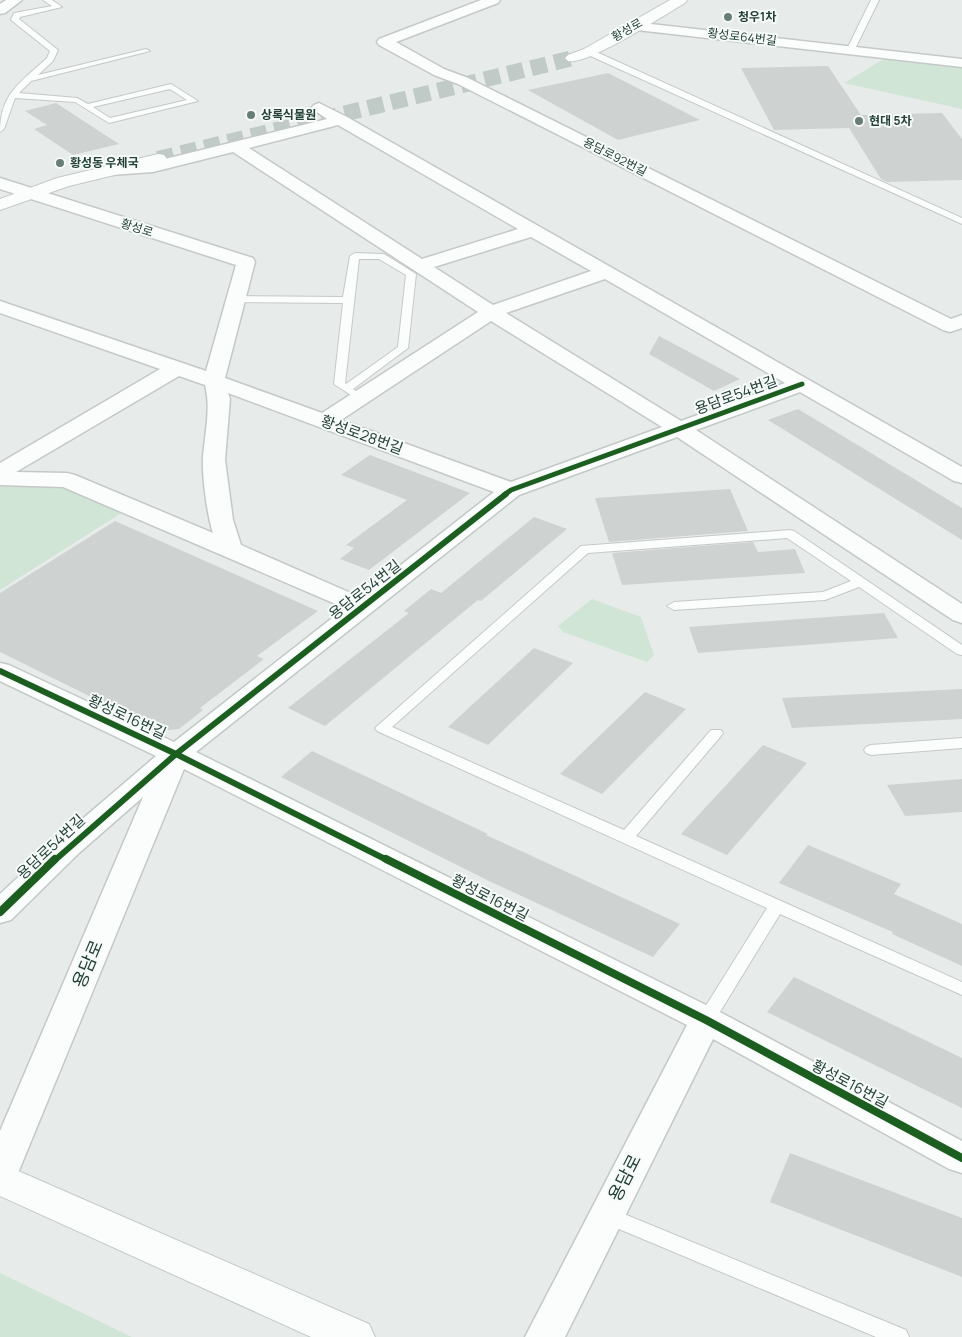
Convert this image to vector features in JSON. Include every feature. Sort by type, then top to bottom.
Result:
[{"type":"street","points":[[0,10],[15,0]]},
{"type":"street","name":"용담로92번길","points":[[493,0],[384,42],[439,72],[462,81],[956,323]]},
{"type":"street","name":"황성로","points":[[573,58],[589,52],[680,0]]},
{"type":"street","name":"황성로64번길","points":[[633,26],[962,63]]},
{"type":"street","points":[[111,170],[140,154],[322,109],[962,476]]},
{"type":"street","points":[[111,170],[153,167],[341,120]]},
{"type":"street","points":[[236,146],[491,312],[680,429],[962,615]]},
{"type":"street","points":[[0,205],[63,182],[158,159]]},
{"type":"street","name":"황성로","points":[[0,183],[29,194],[246,262],[236,299]]},
{"type":"street","points":[[419,266],[535,230]]},
{"type":"street","points":[[324,421],[353,393],[491,312],[608,272]]},
{"type":"street","points":[[230,549],[221,520],[214,460],[219,399],[214,381],[236,299]]},
{"type":"street","name":"황성로28번길","points":[[0,307],[214,381],[511,490]]},
{"type":"street","points":[[0,472],[177,368]]},
{"type":"street","name":"용담로54번길","points":[[0,912],[69,846],[176,754],[511,490],[802,384]]},
{"type":"street","name":"용담로54번길","points":[[0,478],[67,480],[363,607]]},
{"type":"street","name":"황성로16번길","points":[[0,672],[176,754],[706,1020],[962,1158]]},
{"type":"street","name":"용담로","points":[[0,1174],[176,754]]},
{"type":"street","name":"용담로","points":[[544,1337],[706,1020]]},
{"type":"street","points":[[0,1179],[355,1337]]},
{"type":"lane","points":[[0,129],[12,95],[50,59],[54,50],[14,20],[17,15],[58,7],[46,0]]},
{"type":"lane","points":[[850,51],[875,0]]},
{"type":"lane","points":[[26,80],[146,51]]},
{"type":"lane","points":[[589,52],[962,221]]},
{"type":"lane","points":[[12,95],[77,100],[108,121],[194,100],[171,86],[88,106]]},
{"type":"lane","points":[[355,256],[381,256],[411,274],[403,348],[353,393],[339,384],[355,256]]},
{"type":"lane","points":[[236,299],[348,300]]},
{"type":"lane","points":[[962,651],[790,534],[584,549],[382,728],[776,907],[962,989]]},
{"type":"lane","points":[[674,606],[825,596],[861,582]]},
{"type":"lane","points":[[626,839],[716,732]]},
{"type":"lane","points":[[871,750],[962,743]]},
{"type":"lane","points":[[706,1020],[776,907]]},
{"type":"lane","points":[[607,1215],[899,1337]]},
{"type":"green space","points":[[887,57],[962,66],[962,109],[844,83]]},
{"type":"green space","points":[[10,484],[60,486],[126,510],[0,590],[0,487]]},
{"type":"green space","points":[[592,599],[641,617],[654,655],[647,662],[563,632],[558,626]]},
{"type":"green space","points":[[0,1273],[132,1337],[0,1337]]},
{"type":"building","points":[[828,66],[861,115],[942,113],[962,139],[962,180],[887,182],[881,179],[849,128],[774,130],[741,68]]},
{"type":"building","points":[[608,73],[700,120],[618,140],[528,90]]},
{"type":"building","points":[[56,103],[119,144],[73,155],[34,129],[47,125],[25,111]]},
{"type":"building","points":[[659,336],[740,379],[714,391],[649,354]]},
{"type":"building","points":[[798,409],[962,508],[962,540],[768,420]]},
{"type":"building","points":[[370,455],[470,493],[369,570],[340,559],[354,548],[346,545],[407,500],[341,475]]},
{"type":"building","points":[[730,489],[748,531],[609,542],[595,498]]},
{"type":"building","points":[[534,517],[567,529],[481,601],[478,600],[325,726],[288,708],[409,613],[404,611],[431,589],[441,593]]},
{"type":"building","points":[[115,521],[318,611],[257,656],[264,659],[200,708],[203,710],[179,729],[160,731],[0,652],[0,593]]},
{"type":"building","points":[[753,542],[758,552],[795,549],[805,573],[622,585],[612,553]]},
{"type":"building","points":[[884,613],[898,638],[698,653],[689,627]]},
{"type":"building","points":[[534,648],[573,663],[488,745],[448,727]]},
{"type":"building","points":[[962,689],[962,719],[792,728],[782,698]]},
{"type":"building","points":[[645,692],[686,709],[602,794],[560,774]]},
{"type":"building","points":[[763,745],[807,763],[727,855],[681,834]]},
{"type":"building","points":[[312,751],[488,834],[486,835],[680,924],[653,957],[491,882],[281,777]]},
{"type":"building","points":[[962,779],[962,812],[905,816],[887,785]]},
{"type":"building","points":[[808,845],[901,884],[894,894],[962,924],[962,966],[892,934],[893,932],[779,883]]},
{"type":"building","points":[[794,977],[962,1058],[962,1108],[767,1012]]},
{"type":"building","points":[[790,1153],[962,1218],[962,1277],[770,1202]]},
{"type":"tunnel","points":[[158,159],[573,58]]},
{"type":"cycle path","points":[[0,912],[69,846],[176,754],[511,490],[802,384]]},
{"type":"cycle path","points":[[0,671],[176,754],[706,1020],[962,1158]]},
{"type":"place","name":"청우1차","points":[[728,17]]},
{"type":"place","name":"상록식물원","points":[[251,115]]},
{"type":"place","name":"현대 5차","points":[[859,121]]},
{"type":"place","name":"황성동 우체국","points":[[60,163]]}]
